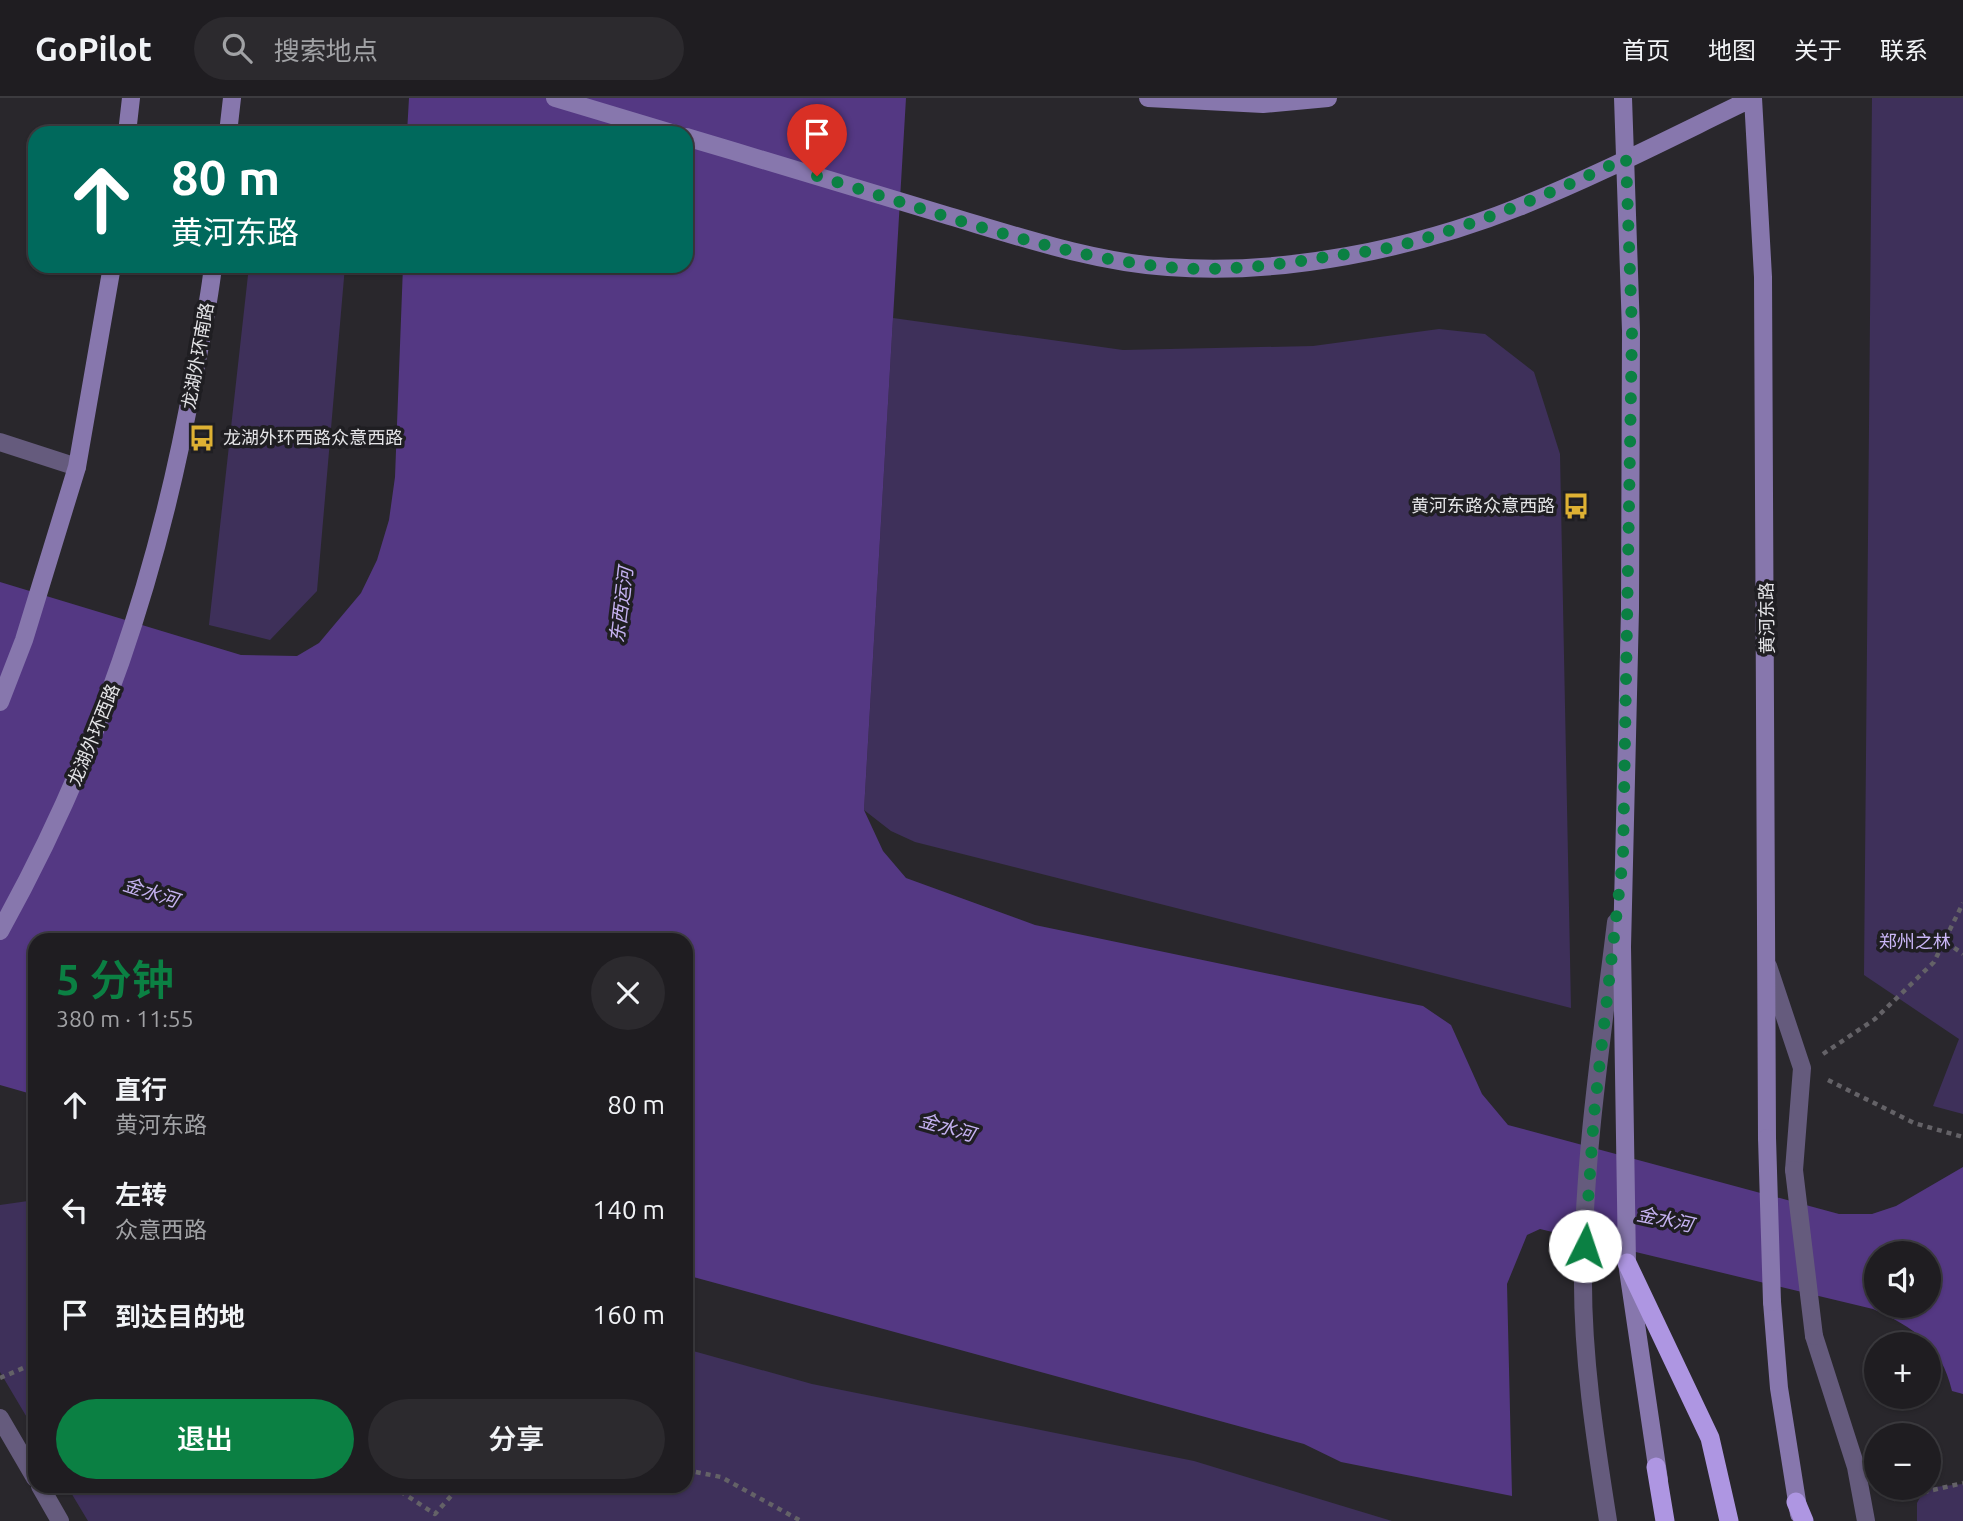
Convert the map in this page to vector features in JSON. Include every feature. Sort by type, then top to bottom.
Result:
[{"type":"highway","points":[[1627,1263],[1710,1438],[1729,1521]]},
{"type":"highway","points":[[1656,1467],[1667,1521]]},
{"type":"main road","points":[[128,126],[131,98]]},
{"type":"main road","points":[[230,126],[232,98]]},
{"type":"main road","points":[[555,98],[649,126]]},
{"type":"main road","points":[[1148,98],[1263,104],[1328,98]]},
{"type":"main road","points":[[1623,98],[1632,331],[1623,857],[1627,1263],[1656,1467]]},
{"type":"main road","points":[[693,139],[975,224],[1087,253],[1167,267],[1232,268],[1286,264],[1391,247],[1475,223],[1518,208],[1753,98]]},
{"type":"main road","name":"黄河东路","points":[[1753,98],[1763,277],[1767,1138],[1772,1302],[1779,1388],[1800,1515]]},
{"type":"main road","points":[[0,702],[24,640],[77,467],[111,273]]},
{"type":"main road","name":"龙湖外环南路","points":[[163,528],[178,469],[212,273]]},
{"type":"main road","name":"龙湖外环西路","points":[[0,932],[80,774],[118,673],[163,528]]},
{"type":"street","points":[[0,442],[77,467]]},
{"type":"street","points":[[1608,1521],[1593,1422],[1583,1273],[1594,1114],[1623,857]]},
{"type":"street","points":[[1768,966],[1802,1068],[1794,1170],[1814,1336],[1856,1467],[1866,1521]]},
{"type":"street","points":[[0,1418],[28,1466]]},
{"type":"street","points":[[44,1493],[60,1521]]},
{"type":"path","points":[[1963,903],[1934,962],[1875,1019],[1802,1068],[1914,1123],[1963,1137]]},
{"type":"path","points":[[1946,942],[1963,954]]},
{"type":"path","points":[[0,1378],[28,1366]]},
{"type":"path","points":[[693,1471],[721,1477],[801,1521]]},
{"type":"path","points":[[1941,1488],[1963,1483]]},
{"type":"path","points":[[402,1493],[435,1514],[454,1493]]},
{"type":"green space","name":"郑州之林","points":[[1872,98],[1963,98],[1963,1114],[1933,1106],[1959,1039],[1864,975]]},
{"type":"green space","points":[[248,273],[344,273],[317,591],[270,640],[209,625]]},
{"type":"green space","points":[[893,318],[1123,350],[1313,346],[1439,329],[1485,334],[1534,372],[1560,454],[1571,1008],[915,842],[891,831],[864,810]]},
{"type":"green space","points":[[28,1201],[28,1419],[0,1372],[0,1205]]},
{"type":"green space","points":[[693,1351],[812,1384],[1194,1461],[1392,1521],[88,1521],[71,1493],[693,1493]]},
{"type":"green space","points":[[1963,1484],[1963,1521],[1917,1521],[1919,1500],[1941,1500],[1941,1486]]},
{"type":"water","points":[[409,98],[906,98],[864,810],[883,851],[906,878],[1035,925],[1423,1006],[1451,1025],[1482,1094],[1508,1125],[1839,1214],[1872,1214],[1896,1206],[1963,1167],[1963,1394],[1952,1391],[1941,1361],[1941,1332],[1914,1332],[1891,1318],[1941,1318],[1941,1241],[1864,1241],[1864,1307],[1540,1229],[1527,1235],[1507,1284],[1512,1496],[1341,1462],[1304,1444],[693,1277],[693,933],[28,933],[28,1093],[0,1085],[0,582],[241,655],[297,656],[319,643],[361,593],[377,560],[389,520],[395,477],[403,273],[693,273],[693,126],[407,126]]},
{"type":"place","name":"龙湖外环西路众意西路","points":[[202,438]]},
{"type":"place","name":"黄河东路众意西路","points":[[1576,506]]},
{"type":"route","points":[[817,176],[975,224],[1114,259],[1167,267],[1232,268],[1286,264],[1391,247],[1518,208],[1626,158],[1632,331],[1630,610],[1623,857],[1594,1114],[1585,1246]]},
{"type":"water label","name":"东西运河","points":[[621,605]]},
{"type":"water label","name":"金水河","points":[[151,892]]},
{"type":"water label","name":"金水河","points":[[947,1127]]},
{"type":"water label","name":"金水河","points":[[1665,1219]]}]
